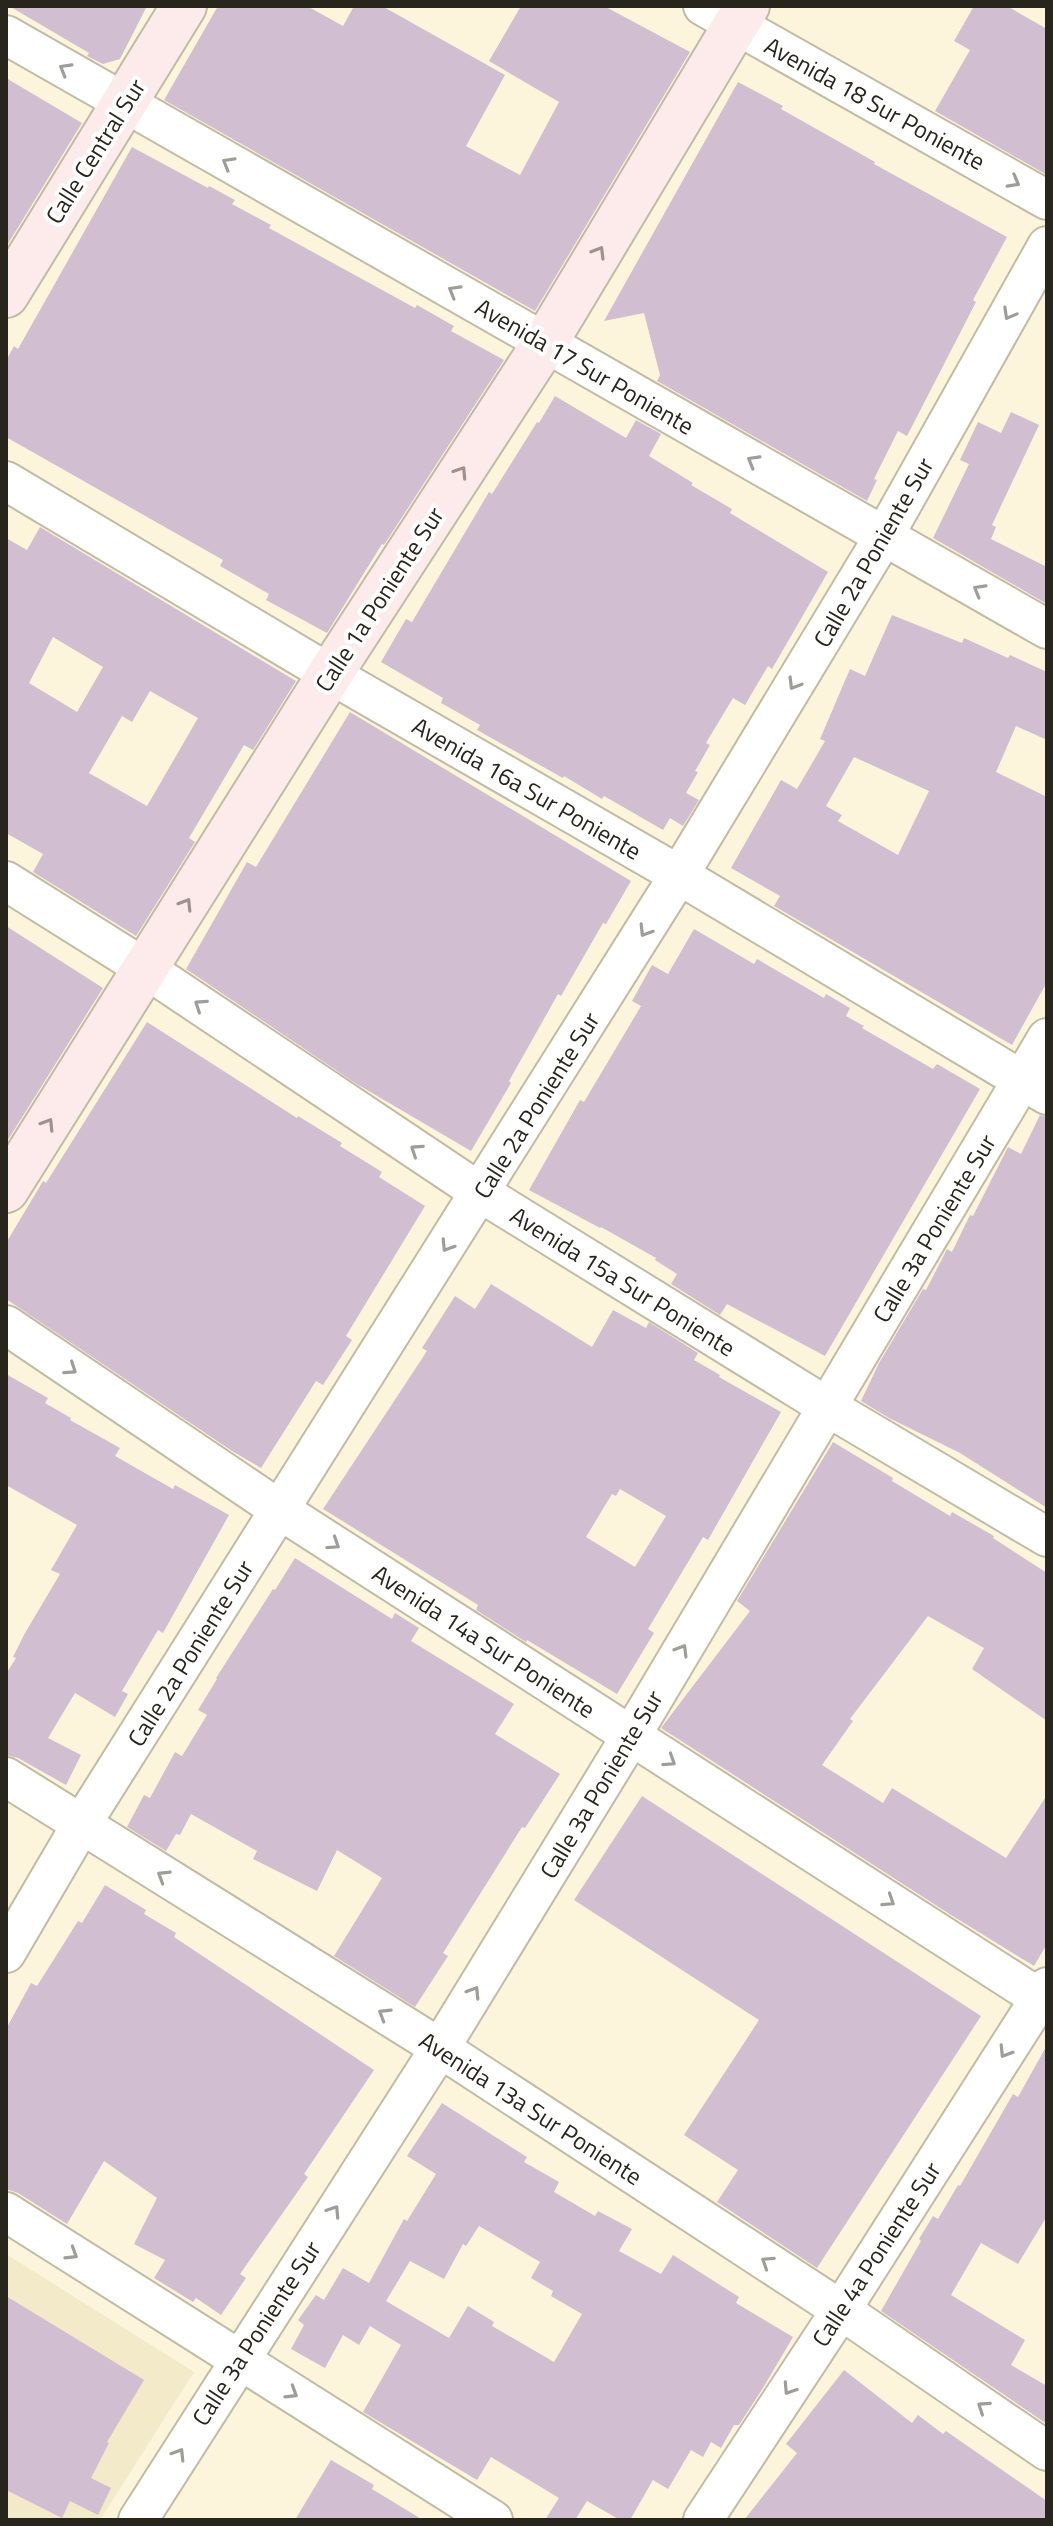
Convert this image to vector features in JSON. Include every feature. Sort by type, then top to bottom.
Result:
[{"type":"street","name":"Calle Central Sur","points":[[6,295],[184,6]]},
{"type":"street","name":"Avenida 18 Sur Poniente","points":[[728,12],[1047,200]]},
{"type":"street","name":"Calle 1a Poniente Sur","points":[[6,1190],[330,674],[545,343],[728,12]]},
{"type":"street","name":"Avenida 17 Sur Poniente","points":[[6,35],[1047,629]]},
{"type":"street","name":"Calle 2a Poniente Sur","points":[[6,1953],[81,1825],[679,875],[884,536],[1047,246]]},
{"type":"street","name":"Avenida 16a Sur Poniente","points":[[6,481],[330,674],[679,875],[1035,1088]]},
{"type":"street","name":"Avenida 15a Sur Poniente","points":[[6,881],[146,969],[481,1193],[826,1406],[1047,1537]]},
{"type":"street","name":"Calle 3a Poniente Sur","points":[[138,2520],[440,2048],[631,1736],[826,1406],[1035,1088],[1047,1038]]},
{"type":"street","name":"Avenida 14a Sur Poniente","points":[[6,1325],[280,1510],[631,1736],[1045,1996]]},
{"type":"street","name":"Avenida 13a Sur Poniente","points":[[6,1777],[440,2048],[841,2310],[1047,2451]]},
{"type":"street","name":"Calle 4a Poniente Sur","points":[[703,2520],[1045,1996]]},
{"type":"street","points":[[6,2212],[493,2520]]},
{"type":"shaded area","points":[[6,2254],[194,2372],[100,2520],[6,2520]]},
{"type":"building","points":[[9,6],[147,6],[120,59],[103,64]]},
{"type":"building","points":[[218,6],[307,6],[343,26],[354,6],[382,6],[505,75],[466,146],[520,175],[559,102],[489,61],[521,6],[604,6],[690,52],[535,311],[164,100]]},
{"type":"building","points":[[974,6],[1007,6],[1047,29],[1047,175],[935,111],[970,50],[954,41]]},
{"type":"building","points":[[6,78],[82,123],[6,247]]},
{"type":"building","points":[[738,82],[783,106],[781,109],[874,164],[1007,237],[907,436],[898,431],[874,479],[877,480],[867,501],[657,381],[660,375],[644,313],[604,321]]},
{"type":"building","points":[[132,147],[235,200],[232,204],[271,225],[269,228],[415,308],[417,305],[454,326],[451,331],[504,360],[327,633],[266,600],[269,594],[220,566],[223,560],[6,437],[6,361],[14,346],[18,349]]},
{"type":"building","points":[[555,396],[626,438],[636,420],[661,434],[649,456],[732,509],[730,513],[828,572],[772,669],[768,666],[745,705],[733,698],[706,743],[710,745],[686,793],[699,800],[683,826],[670,818],[663,830],[604,796],[602,799],[563,778],[477,730],[480,725],[441,703],[443,698],[381,662],[406,619],[412,622],[489,492],[492,494]]},
{"type":"building","points":[[1011,412],[1039,425],[992,525],[996,527],[991,539],[1047,567],[1047,604],[933,538],[969,464],[960,460],[978,422],[1001,433]]},
{"type":"building","points":[[40,527],[296,681],[253,750],[244,745],[189,838],[195,842],[136,936],[33,872],[43,854],[6,833],[6,538],[27,550]],"holes":[[[53,637],[103,667],[77,712],[29,683]],[[150,691],[198,718],[147,806],[89,773],[122,716],[132,722]]]},
{"type":"building","points":[[892,615],[962,643],[964,638],[1047,672],[1047,740],[1016,726],[996,772],[1047,797],[1047,982],[1012,1045],[774,906],[780,896],[731,868],[781,780],[797,789],[825,741],[820,739],[850,669],[865,676]],"holes":[[[854,757],[929,791],[898,855],[838,821],[842,815],[826,806]]]},
{"type":"building","points":[[350,712],[631,881],[561,996],[558,994],[471,1151],[355,1083],[186,969],[247,862],[256,867]]},
{"type":"building","points":[[6,926],[103,988],[6,1143]]},
{"type":"building","points":[[694,929],[754,964],[757,959],[824,998],[826,994],[850,1008],[846,1016],[864,1026],[862,1028],[933,1069],[937,1064],[980,1089],[825,1356],[727,1304],[720,1315],[671,1284],[677,1274],[656,1258],[529,1190],[580,1100],[584,1102],[641,1006],[632,1001],[652,965],[668,974]]},
{"type":"building","points":[[147,1022],[297,1118],[342,1143],[340,1146],[382,1172],[379,1177],[425,1206],[346,1336],[352,1340],[323,1385],[316,1381],[261,1468],[6,1299],[6,1243]]},
{"type":"building","points":[[1040,1115],[1047,1117],[1047,1508],[960,1453],[861,1401],[879,1363],[923,1289],[926,1290],[947,1249],[952,1252],[970,1215],[973,1216],[1008,1147],[1021,1154]]},
{"type":"building","points":[[491,1284],[592,1347],[613,1310],[646,1328],[649,1322],[698,1353],[694,1360],[781,1412],[708,1540],[703,1537],[648,1629],[654,1633],[617,1694],[526,1642],[476,1610],[478,1605],[323,1509],[427,1351],[422,1348],[455,1296],[475,1309]],"holes":[[[620,1489],[666,1516],[635,1567],[586,1537],[612,1494],[616,1496]]]},
{"type":"building","points":[[6,1374],[48,1398],[45,1403],[70,1420],[120,1448],[115,1456],[173,1489],[175,1485],[229,1515],[163,1633],[158,1630],[122,1691],[128,1694],[115,1717],[75,1693],[48,1738],[81,1755],[66,1785],[18,1758],[6,1755],[6,1674],[25,1633],[60,1574],[51,1570],[77,1525],[6,1485]]},
{"type":"building","points":[[833,1442],[950,1516],[952,1512],[994,1536],[1047,1573],[1047,1721],[972,1669],[984,1648],[928,1616],[850,1719],[853,1721],[822,1765],[883,1803],[892,1788],[1006,1858],[1047,1795],[1047,1944],[1034,1966],[661,1728],[750,1611],[737,1601]]},
{"type":"building","points":[[295,1558],[392,1619],[395,1613],[419,1628],[411,1641],[514,1704],[495,1734],[560,1774],[525,1828],[522,1827],[443,1953],[448,1956],[415,2007],[334,1956],[382,1878],[337,1850],[317,1891],[253,1859],[257,1851],[191,1814],[180,1835],[176,1834],[166,1851],[127,1827],[144,1795],[150,1798],[175,1752],[182,1756],[207,1715],[198,1710],[216,1678]]},
{"type":"building","points":[[642,1796],[981,2016],[817,2268],[717,2202],[738,2170],[684,2135],[759,2020],[574,1900]]},
{"type":"building","points":[[105,1885],[146,1910],[144,1914],[176,1933],[174,1937],[374,2070],[304,2174],[308,2177],[240,2274],[246,2278],[221,2315],[196,2298],[193,2302],[154,2278],[165,2260],[134,2244],[157,2198],[104,2161],[67,2224],[18,2193],[6,2189],[6,2029],[31,1983],[37,1986]]},
{"type":"building","points":[[1047,2045],[1047,2216],[1018,2264],[981,2243],[951,2295],[1025,2340],[1011,2365],[1047,2386],[1047,2424],[881,2311],[933,2216],[938,2219],[960,2186],[1013,2094],[1018,2097]]},
{"type":"building","points":[[442,2103],[527,2157],[524,2162],[559,2182],[554,2192],[595,2216],[598,2211],[632,2229],[619,2251],[661,2274],[673,2255],[739,2297],[736,2303],[793,2337],[739,2425],[734,2425],[721,2448],[711,2442],[703,2457],[691,2450],[668,2489],[653,2480],[630,2520],[620,2520],[587,2501],[575,2520],[545,2520],[559,2498],[491,2457],[477,2480],[363,2412],[401,2345],[370,2326],[359,2345],[343,2335],[325,2368],[291,2349],[304,2325],[298,2320],[316,2295],[324,2300],[343,2268],[369,2283],[404,2219],[407,2221],[436,2174],[407,2156]],"holes":[[[479,2226],[540,2262],[531,2278],[553,2291],[551,2296],[582,2314],[554,2362],[492,2326],[494,2322],[468,2306],[449,2338],[386,2301],[410,2261],[444,2279],[463,2244],[466,2246]]]},
{"type":"building","points":[[6,2296],[144,2380],[107,2442],[91,2478],[111,2488],[98,2515],[70,2501],[62,2518],[6,2490]]},
{"type":"building","points":[[844,2370],[912,2423],[918,2415],[943,2434],[946,2431],[1047,2501],[1047,2520],[744,2520],[797,2453],[786,2444]]},
{"type":"building","points":[[331,2460],[374,2485],[372,2489],[423,2520],[295,2520]]}]
